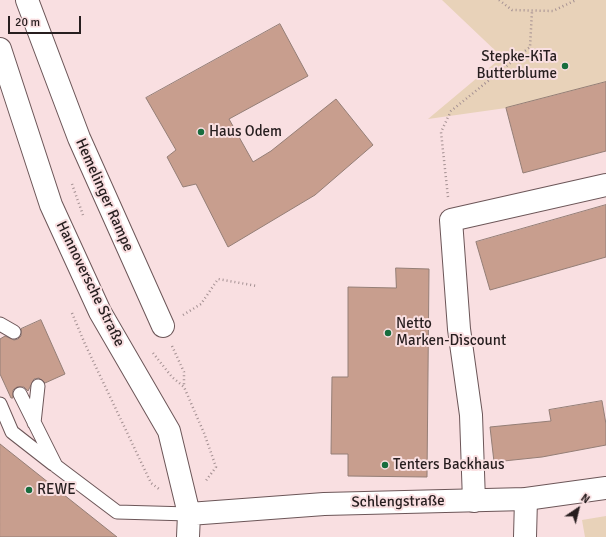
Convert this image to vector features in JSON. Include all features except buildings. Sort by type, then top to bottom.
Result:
[{"type":"street","name":"Hemelinger Rampe","points":[[27,0],[79,138],[163,326]]},
{"type":"street","name":"Hannoversche Straße","points":[[0,49],[51,205],[100,312],[169,432],[189,514],[188,537]]},
{"type":"street","points":[[474,501],[471,415],[459,329],[450,220],[606,185]]},
{"type":"street","name":"Schlengstraße","points":[[189,514],[324,504],[526,499],[606,488]]},
{"type":"street","points":[[525,537],[526,499]]},
{"type":"lane","points":[[0,324],[14,332]]},
{"type":"lane","points":[[34,423],[38,386]]},
{"type":"lane","points":[[20,394],[56,466]]},
{"type":"lane","points":[[0,404],[12,432],[117,512],[189,514]]},
{"type":"path","points":[[498,0],[512,10],[532,11],[552,11],[576,0]]},
{"type":"path","points":[[450,220],[441,132],[451,111],[530,47],[532,11]]},
{"type":"path","points":[[184,387],[184,372],[163,326],[201,304],[218,279],[257,286]]},
{"type":"shaded area","points":[[442,0],[606,0],[606,89],[506,108],[428,119],[502,57]]},
{"type":"shaded area","points":[[606,516],[606,537],[585,537],[582,520]]},
{"type":"place","name":"Stepke-KiTa Butterblume","points":[[565,66]]},
{"type":"place","name":"Haus Odem","points":[[201,132]]},
{"type":"place","name":"Netto Marken-Discount","points":[[388,333]]},
{"type":"place","name":"Tenters Backhaus","points":[[385,465]]},
{"type":"place","name":"REWE","points":[[29,490]]}]
